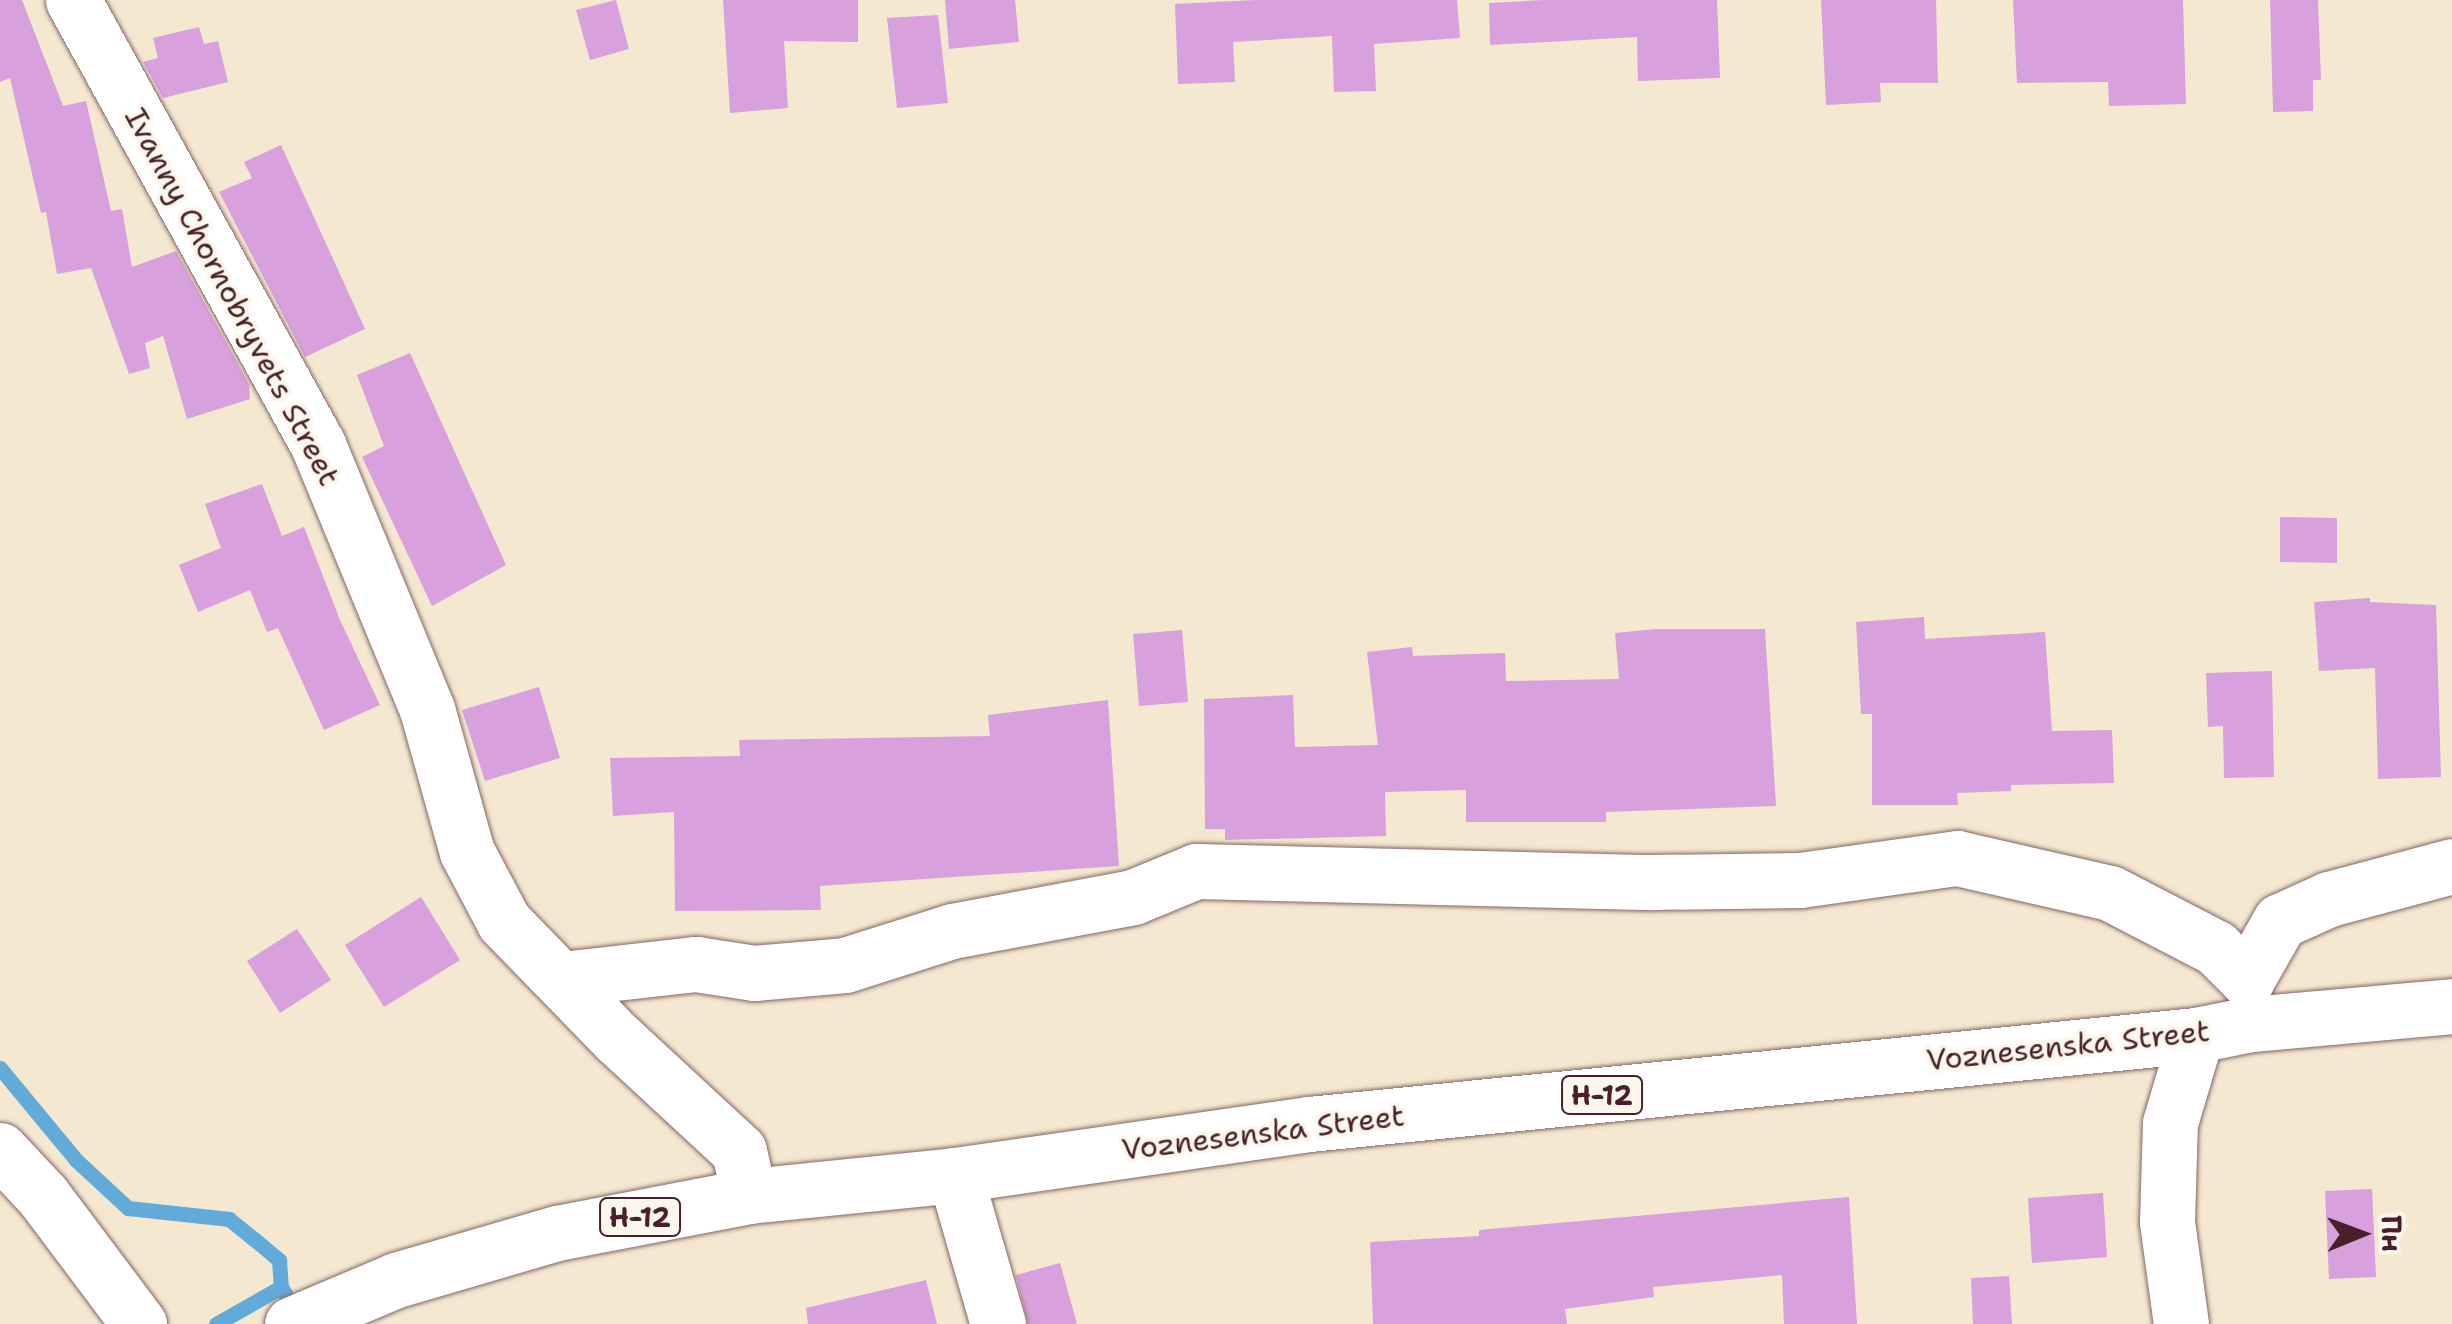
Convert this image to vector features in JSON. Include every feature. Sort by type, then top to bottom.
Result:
[{"type":"street","name":"Ivanny Chornobryvets Street","points":[[74,0],[318,445],[426,709],[468,852],[504,922],[617,1038],[739,1150],[749,1196]]},
{"type":"street","points":[[562,979],[696,964],[754,973],[846,965],[952,931],[1133,897],[1196,871],[1652,882],[1800,880],[1957,858],[2110,893],[2216,948],[2249,1001]]},
{"type":"street","points":[[2249,1001],[2280,921],[2329,899],[2452,866]]},
{"type":"street","name":"Voznesenska Street","points":[[292,1324],[396,1280],[557,1233],[749,1196],[955,1174],[1309,1124],[2196,1035],[2249,1001],[2452,1006]]},
{"type":"street","points":[[2181,1324],[2166,1222],[2170,1124],[2196,1035]]},
{"type":"street","points":[[0,1150],[43,1196],[139,1324]]},
{"type":"street","points":[[955,1174],[998,1324]]},
{"type":"building","points":[[0,0],[22,0],[63,106],[86,101],[111,211],[122,209],[132,267],[176,251],[249,384],[250,399],[187,419],[163,336],[145,343],[150,368],[129,374],[91,268],[57,274],[46,212],[41,213],[10,78],[0,82]]},
{"type":"building","points":[[616,0],[629,49],[590,60],[576,10]]},
{"type":"building","points":[[723,0],[858,0],[858,42],[784,41],[788,108],[730,113]]},
{"type":"building","points":[[945,0],[1015,0],[1019,42],[949,49]]},
{"type":"building","points":[[1457,0],[1460,38],[1374,44],[1376,91],[1334,92],[1332,36],[1233,42],[1235,82],[1178,84],[1175,4]]},
{"type":"building","points":[[1717,0],[1720,78],[1638,81],[1637,37],[1490,45],[1489,3]]},
{"type":"building","points":[[1821,0],[1936,0],[1938,83],[1880,83],[1881,102],[1826,105]]},
{"type":"building","points":[[2013,0],[2183,0],[2186,104],[2109,106],[2108,82],[2017,83]]},
{"type":"building","points":[[2270,0],[2318,0],[2321,80],[2313,80],[2313,111],[2273,112]]},
{"type":"building","points":[[938,15],[948,103],[897,108],[887,18]]},
{"type":"building","points":[[199,27],[204,44],[218,41],[228,82],[163,98],[143,62],[158,58],[153,38]]},
{"type":"building","points":[[281,145],[365,329],[305,357],[219,192],[252,178],[244,162]]},
{"type":"building","points":[[410,353],[506,565],[432,606],[362,457],[384,446],[357,375]]},
{"type":"building","points":[[262,484],[282,536],[304,527],[340,620],[380,705],[324,730],[278,628],[267,632],[250,590],[198,612],[179,565],[221,548],[205,504]]},
{"type":"building","points":[[2280,517],[2337,518],[2337,563],[2280,562]]},
{"type":"building","points":[[2370,598],[2370,602],[2436,605],[2441,777],[2378,779],[2375,668],[2319,671],[2314,602]]},
{"type":"building","points":[[1924,617],[1925,639],[2045,632],[2052,731],[2112,730],[2114,783],[2011,785],[2011,791],[1957,793],[1958,805],[1872,805],[1872,714],[1861,714],[1856,622]]},
{"type":"building","points":[[1765,629],[1776,806],[1606,812],[1606,822],[1466,822],[1466,790],[1385,792],[1386,836],[1225,840],[1225,829],[1205,829],[1204,699],[1293,695],[1295,747],[1378,745],[1367,652],[1412,647],[1413,656],[1505,653],[1506,681],[1619,679],[1615,633]]},
{"type":"building","points":[[1182,630],[1188,702],[1139,706],[1133,634]]},
{"type":"building","points":[[2272,671],[2274,777],[2224,778],[2223,726],[2208,727],[2206,673]]},
{"type":"building","points":[[539,687],[560,758],[485,781],[462,710]]},
{"type":"building","points":[[1108,700],[1119,866],[820,886],[821,910],[675,911],[674,812],[613,816],[610,758],[740,756],[739,740],[990,736],[988,715]]},
{"type":"building","points":[[421,897],[460,960],[384,1007],[345,945]]},
{"type":"building","points":[[297,929],[331,980],[280,1013],[247,961]]},
{"type":"building","points":[[2372,1189],[2376,1277],[2329,1279],[2325,1191]]},
{"type":"building","points":[[2103,1193],[2107,1257],[2032,1263],[2028,1198]]},
{"type":"building","points":[[1849,1197],[1857,1324],[1784,1324],[1782,1275],[1653,1287],[1654,1297],[1565,1309],[1567,1324],[1373,1324],[1370,1242],[1479,1236],[1479,1230]]},
{"type":"building","points":[[1060,1263],[1077,1324],[1028,1324],[1016,1275]]},
{"type":"building","points":[[2009,1276],[2012,1324],[1973,1324],[1971,1278]]},
{"type":"building","points":[[926,1280],[937,1324],[808,1324],[806,1308]]},
{"type":"waterway","points":[[0,1068],[76,1160],[128,1208],[229,1219],[254,1239],[279,1260],[281,1287],[298,1314]]},
{"type":"waterway","points":[[216,1324],[281,1287]]}]
